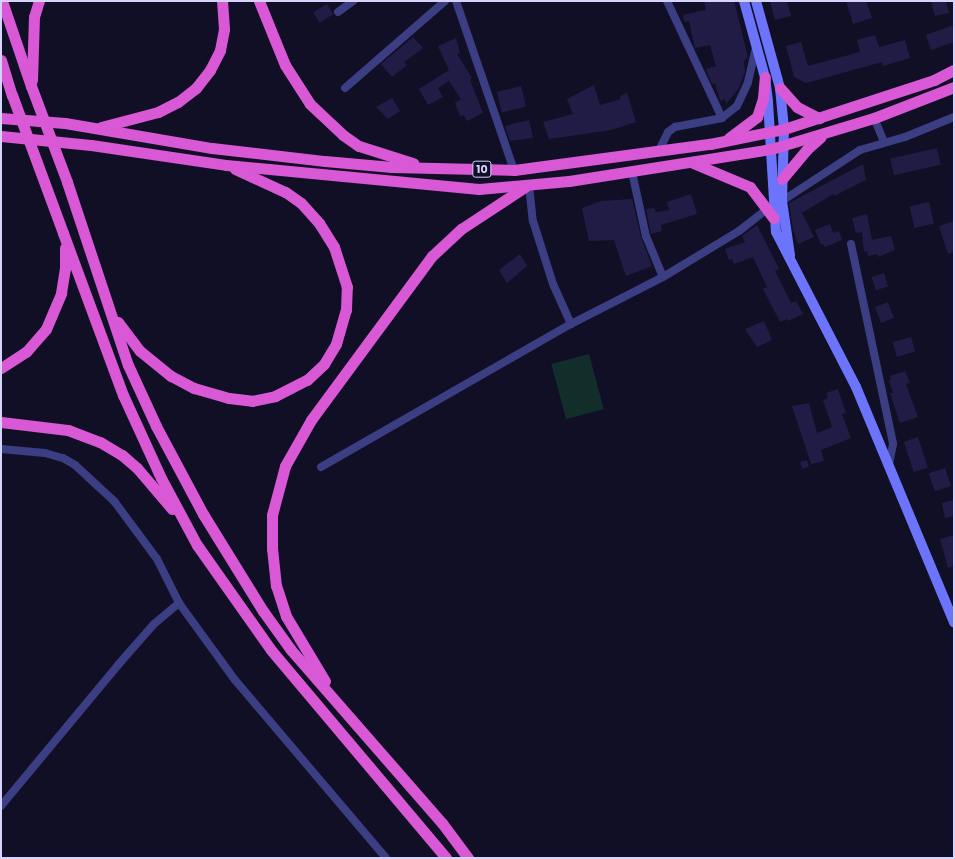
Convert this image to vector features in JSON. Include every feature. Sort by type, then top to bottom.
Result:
[{"type":"highway","points":[[2,1],[142,398],[203,514],[276,631],[442,823],[468,858]]},
{"type":"highway","points":[[31,86],[34,17],[38,1]]},
{"type":"highway","points":[[96,128],[158,112],[178,102],[196,88],[210,70],[221,44],[224,18],[222,1]]},
{"type":"highway","points":[[259,1],[285,65],[310,104],[325,120],[359,146],[432,168]]},
{"type":"highway","points":[[1,60],[12,95],[123,395],[186,525],[222,583],[271,650],[446,858]]},
{"type":"highway","name":"10","points":[[1,118],[65,123],[212,148],[325,161],[432,168],[514,170],[658,152],[726,141],[784,129],[934,80],[954,70]]},
{"type":"highway","points":[[726,141],[757,117],[763,98],[765,77]]},
{"type":"highway","name":"10","points":[[1,136],[91,145],[226,165],[479,189],[529,185],[632,172],[693,163],[784,146],[874,118],[954,87]]},
{"type":"highway","points":[[780,88],[797,107],[819,118]]},
{"type":"highway","points":[[782,179],[807,149],[824,134]]},
{"type":"highway","points":[[693,163],[750,187],[770,214]]},
{"type":"highway","points":[[109,308],[132,341],[160,368],[188,385],[218,396],[252,401],[275,396],[307,380],[324,364],[336,344],[346,310],[347,287],[334,247],[319,223],[301,203],[285,192],[226,165]]},
{"type":"highway","points":[[340,704],[293,630],[276,586],[271,532],[275,498],[283,471],[311,420],[432,256],[461,229],[493,206],[529,185]]},
{"type":"highway","points":[[1,368],[26,352],[37,341],[53,315],[65,275],[63,233]]},
{"type":"highway","points":[[1,422],[68,430],[100,442],[122,455],[137,468],[186,525]]},
{"type":"main road","points":[[744,1],[765,77],[770,131],[770,214],[781,246],[792,263],[856,387],[954,622]]},
{"type":"main road","points":[[756,1],[780,88],[784,129],[782,201],[792,263]]},
{"type":"street","points":[[338,12],[353,1]]},
{"type":"street","points":[[345,88],[445,1]]},
{"type":"street","points":[[456,1],[514,170]]},
{"type":"street","points":[[667,1],[722,118]]},
{"type":"street","points":[[658,152],[668,132],[675,127],[722,118],[737,106],[742,98],[757,45]]},
{"type":"street","points":[[874,118],[884,141]]},
{"type":"street","points":[[782,201],[860,150],[884,141],[906,137],[954,118]]},
{"type":"street","points":[[632,172],[646,236],[663,277]]},
{"type":"street","points":[[529,185],[533,221],[553,284],[571,324]]},
{"type":"street","points":[[321,467],[571,324],[663,277],[770,214]]},
{"type":"street","points":[[851,244],[893,444],[889,464]]},
{"type":"street","points":[[1,449],[45,453],[63,458],[75,465],[126,515],[157,559],[179,603],[235,680],[386,858]]},
{"type":"street","points":[[1,806],[154,624],[179,603]]},
{"type":"green space","points":[[589,354],[604,409],[566,419],[551,364]]},
{"type":"building","points":[[704,1],[734,1],[748,57],[744,61],[745,72],[738,90],[726,104],[725,99],[720,101],[715,83],[712,84],[707,73],[706,69],[716,66],[710,45],[695,48],[689,21],[684,22],[683,15],[706,10]]},
{"type":"building","points":[[770,1],[787,1],[791,16],[775,20]]},
{"type":"building","points":[[846,1],[866,1],[872,18],[853,24]]},
{"type":"building","points":[[931,1],[946,1],[949,13],[935,16]]},
{"type":"building","points":[[327,4],[333,14],[319,23],[313,12]]},
{"type":"building","points":[[954,25],[954,42],[931,50],[926,35]]},
{"type":"building","points":[[875,35],[879,47],[905,40],[910,58],[883,66],[882,62],[806,83],[794,77],[786,46],[801,42],[808,66],[860,52],[857,40]]},
{"type":"building","points":[[413,37],[423,48],[404,62],[407,65],[392,77],[381,64]]},
{"type":"building","points":[[456,38],[460,53],[457,54],[472,78],[470,80],[483,113],[467,121],[464,115],[460,116],[455,103],[461,99],[449,81],[438,88],[443,97],[428,105],[419,89],[449,70],[438,46]]},
{"type":"building","points":[[594,85],[600,105],[621,99],[620,96],[627,93],[636,122],[611,130],[549,139],[543,122],[573,114],[567,99]]},
{"type":"building","points":[[521,86],[526,106],[502,112],[497,92]]},
{"type":"building","points":[[392,98],[400,111],[388,119],[376,107]]},
{"type":"building","points":[[529,120],[533,138],[510,141],[505,126]]},
{"type":"building","points":[[937,148],[941,165],[894,175],[890,159]]},
{"type":"building","points":[[863,164],[866,180],[834,196],[833,194],[802,213],[814,237],[798,244],[793,230],[789,203]]},
{"type":"building","points":[[691,194],[697,214],[661,225],[662,231],[651,234],[646,209],[654,208],[656,212],[669,210],[667,202]]},
{"type":"building","points":[[632,199],[641,237],[652,266],[626,276],[614,240],[589,241],[582,208],[601,201]]},
{"type":"building","points":[[929,202],[934,223],[914,228],[910,206]]},
{"type":"building","points":[[867,214],[872,240],[891,236],[895,250],[878,257],[878,254],[868,256],[867,251],[864,252],[862,232],[856,233],[852,218]]},
{"type":"building","points":[[954,221],[954,252],[948,254],[939,226]]},
{"type":"building","points":[[830,224],[833,233],[839,231],[842,240],[825,247],[823,244],[821,245],[815,230]]},
{"type":"building","points":[[757,225],[779,269],[775,271],[791,303],[796,301],[803,314],[788,321],[787,319],[780,322],[763,289],[767,287],[753,257],[734,264],[732,259],[729,260],[725,249],[745,242],[742,236]]},
{"type":"building","points":[[520,254],[527,266],[507,283],[499,270]]},
{"type":"building","points":[[884,273],[888,286],[876,290],[872,277]]},
{"type":"building","points":[[888,302],[894,318],[881,323],[875,307]]},
{"type":"building","points":[[764,321],[772,340],[757,347],[745,329]]},
{"type":"building","points":[[911,337],[915,351],[897,357],[893,342]]},
{"type":"building","points":[[905,371],[910,383],[906,384],[918,417],[900,423],[890,393],[893,393],[889,381],[891,380],[890,376]]},
{"type":"building","points":[[838,389],[846,413],[842,414],[851,438],[821,450],[824,461],[811,464],[792,406],[809,403],[817,433],[832,427],[823,400],[828,398],[826,393]]},
{"type":"building","points":[[918,437],[928,467],[914,472],[904,442]]},
{"type":"building","points":[[807,460],[809,467],[802,469],[800,462]]},
{"type":"building","points":[[945,468],[951,486],[935,491],[929,473]]},
{"type":"building","points":[[954,500],[954,516],[945,518],[942,503]]},
{"type":"building","points":[[954,535],[954,566],[948,568],[940,539]]}]
